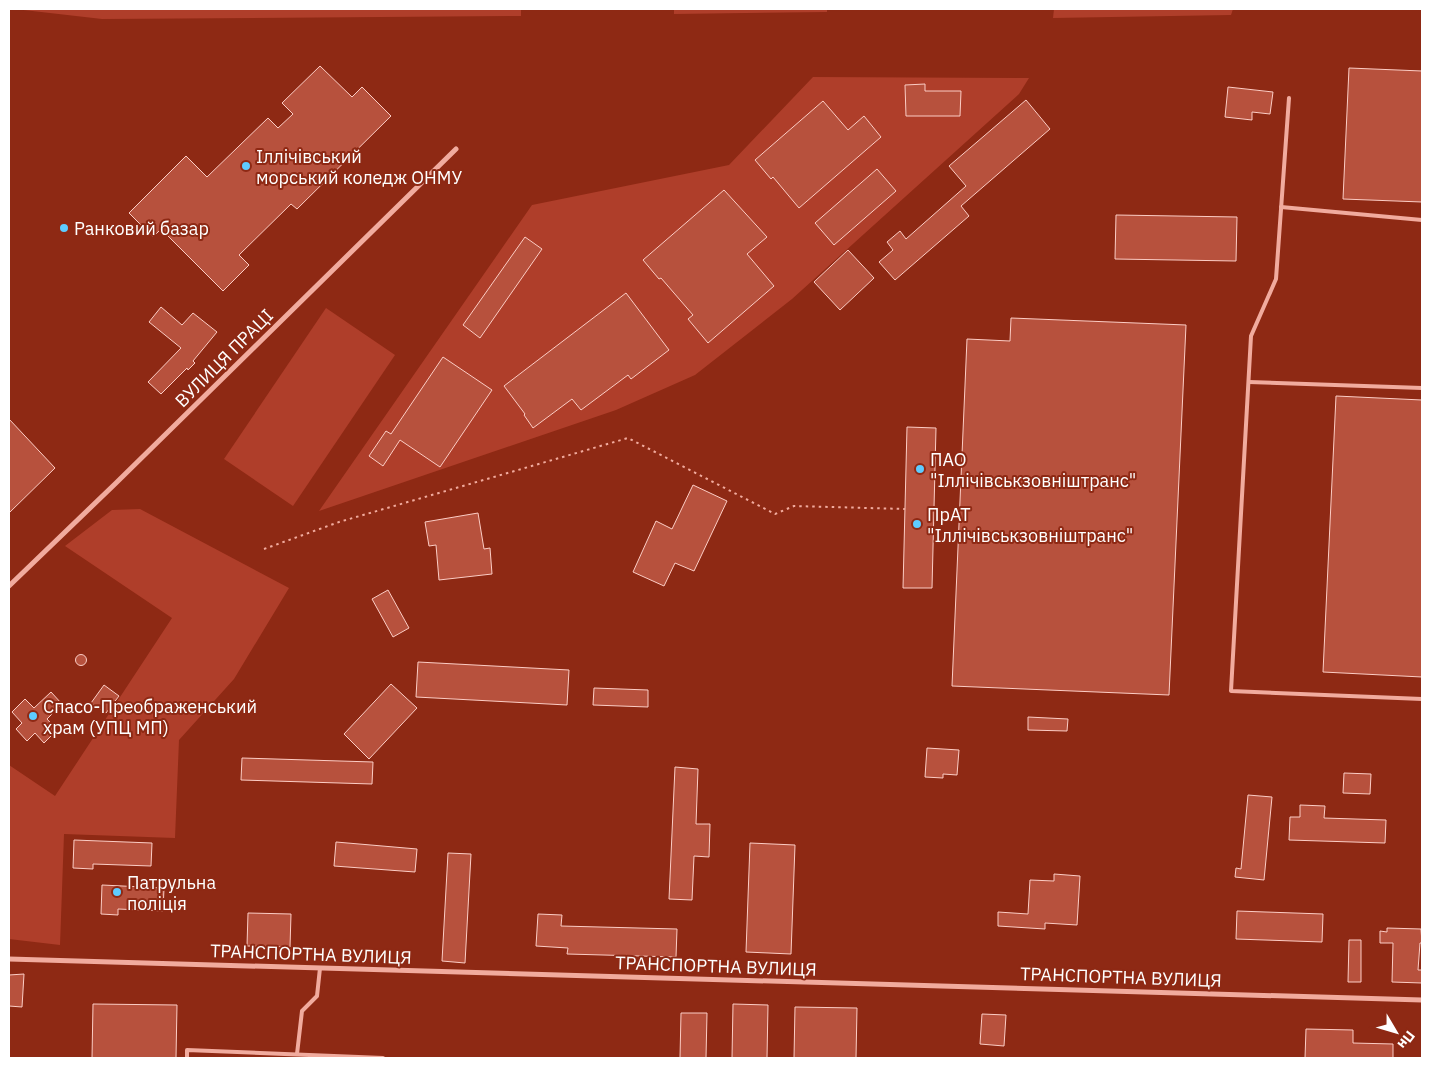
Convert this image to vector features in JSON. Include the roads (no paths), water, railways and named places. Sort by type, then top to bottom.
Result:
[{"type":"street","name":"ВУЛИЦЯ ПРАЦІ","points":[[9,586],[456,148]]},
{"type":"street","name":"ТРАНСПОРТНА ВУЛИЦЯ","points":[[9,959],[1422,1000]]},
{"type":"lane","points":[[1289,98],[1276,279],[1251,336],[1232,691],[1422,698]]},
{"type":"lane","points":[[1281,207],[1422,220]]},
{"type":"lane","points":[[1249,382],[1422,388]]},
{"type":"lane","points":[[298,1054],[302,1011],[317,996],[320,968]]},
{"type":"lane","points":[[187,1058],[187,1050],[383,1058]]},
{"type":"place","name":"Іллічівський морський коледж ОНМУ","points":[[246,166]]},
{"type":"place","name":"Ранковий базар","points":[[64,228]]},
{"type":"place","name":"ПАО \"Іллічівськзовніштранс\"","points":[[920,469]]},
{"type":"place","name":"ПрАТ \"Іллічівськзовніштранс\"","points":[[917,524]]},
{"type":"place","name":"Спасо-Преображенський храм (УПЦ МП)","points":[[33,716]]},
{"type":"place","name":"Патрульна поліція","points":[[117,892]]}]
